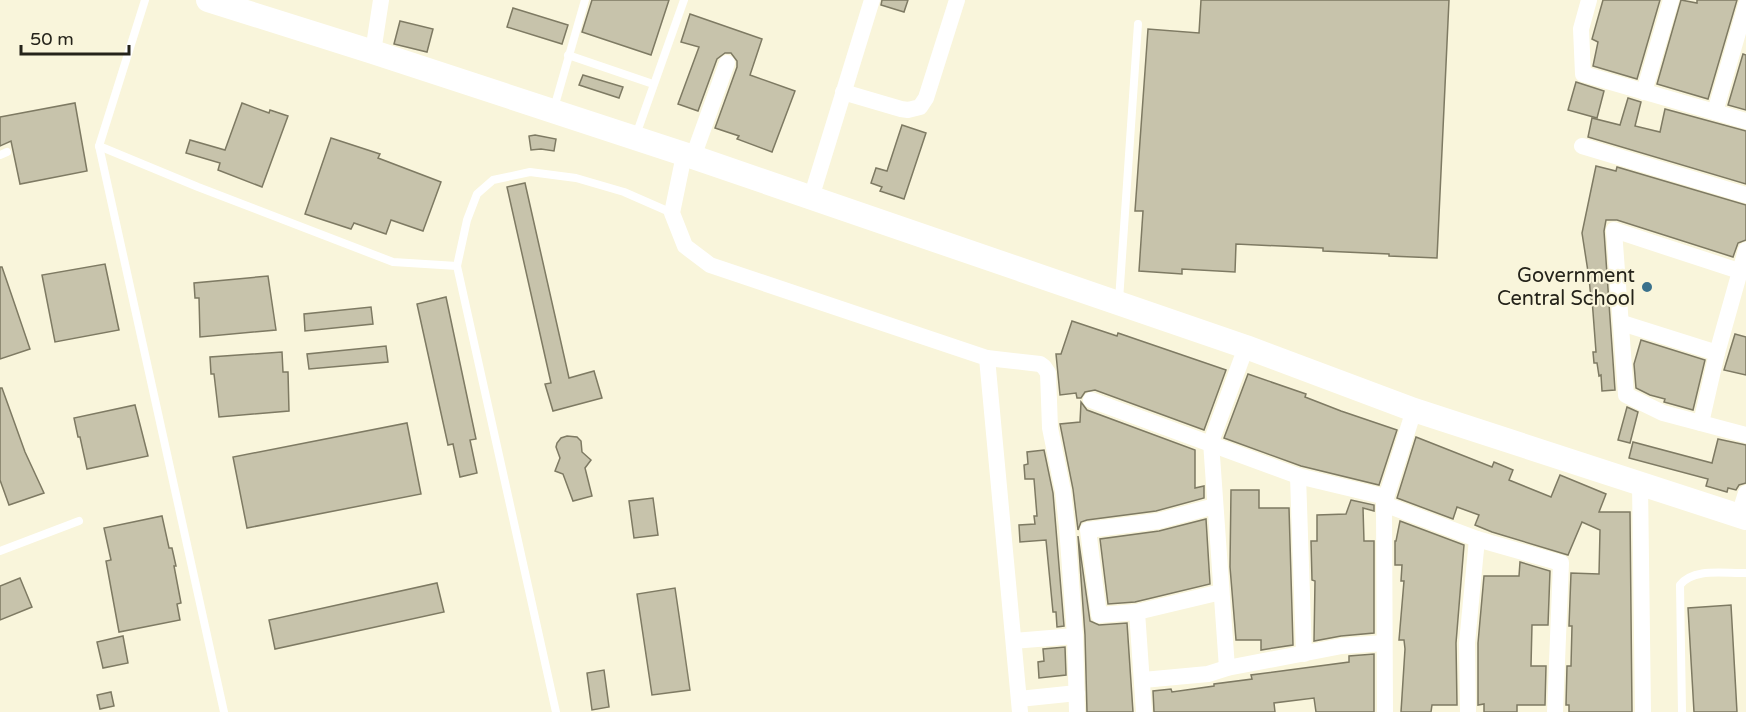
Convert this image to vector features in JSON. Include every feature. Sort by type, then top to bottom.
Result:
[{"type":"street","points":[[208,0],[374,52],[688,156],[1246,347],[1414,410],[1640,483],[1744,509]]},
{"type":"street","points":[[374,52],[381,0]]},
{"type":"street","points":[[810,198],[872,0]]},
{"type":"street","points":[[843,92],[901,109],[920,107],[926,98],[957,0]]},
{"type":"street","points":[[1589,0],[1581,29],[1583,74],[1746,121]]},
{"type":"street","points":[[1644,92],[1671,0]]},
{"type":"street","points":[[1715,112],[1740,43],[1746,5]]},
{"type":"street","points":[[727,63],[688,156],[672,213],[685,246],[710,265],[987,358],[1040,364],[1048,373],[1050,428],[1065,509],[1076,636],[1077,712]]},
{"type":"street","points":[[1582,146],[1746,195]]},
{"type":"street","points":[[1739,271],[1614,230],[1626,395],[1663,413],[1746,435]]},
{"type":"street","points":[[1701,423],[1717,353],[1746,250]]},
{"type":"street","points":[[1622,323],[1717,353]]},
{"type":"street","points":[[1227,668],[1211,442],[1246,347]]},
{"type":"street","points":[[987,358],[1020,705],[1077,693]]},
{"type":"street","points":[[1091,400],[1211,442],[1298,476],[1385,501],[1477,539],[1561,562],[1555,712]]},
{"type":"street","points":[[1385,712],[1385,501],[1414,410]]},
{"type":"street","points":[[1298,476],[1304,654]]},
{"type":"street","points":[[1640,483],[1643,712]]},
{"type":"street","points":[[1215,507],[1158,521],[1088,530],[1099,615],[1137,612],[1221,592]]},
{"type":"street","points":[[1468,712],[1467,643],[1477,539]]},
{"type":"street","points":[[1137,612],[1144,712]]},
{"type":"street","points":[[1014,641],[1076,636]]},
{"type":"street","points":[[1143,680],[1208,674],[1227,668],[1342,645],[1384,643]]},
{"type":"lane","points":[[145,0],[99,146],[224,712]]},
{"type":"lane","points":[[553,111],[585,0]]},
{"type":"lane","points":[[635,139],[684,0]]},
{"type":"lane","points":[[1118,303],[1138,24]]},
{"type":"lane","points":[[568,55],[653,84]]},
{"type":"lane","points":[[99,146],[198,187],[393,262],[457,266]]},
{"type":"lane","points":[[556,712],[457,266],[467,220],[477,194],[493,180],[530,172],[576,178],[624,192],[672,213]]},
{"type":"lane","points":[[0,551],[79,521]]},
{"type":"lane","points":[[1682,712],[1680,585],[1686,578],[1696,574],[1746,573]]},
{"type":"building","points":[[592,0],[669,0],[651,55],[582,32]]},
{"type":"building","points":[[882,0],[908,0],[904,12],[881,5]]},
{"type":"building","points":[[1201,0],[1449,0],[1437,258],[1323,251],[1323,248],[1236,244],[1235,272],[1182,269],[1182,274],[1139,271],[1143,211],[1135,211],[1148,29],[1199,33]]},
{"type":"building","points":[[1603,0],[1660,0],[1637,79],[1593,66],[1598,42],[1592,39]]},
{"type":"building","points":[[1681,0],[1697,3],[1697,0],[1737,0],[1708,99],[1657,84]]},
{"type":"building","points":[[513,8],[568,25],[562,44],[507,27]]},
{"type":"building","points":[[690,14],[762,39],[750,75],[795,91],[772,152],[737,139],[739,136],[715,128],[737,67],[737,61],[731,53],[725,53],[717,59],[698,111],[678,104],[699,47],[681,42]]},
{"type":"building","points":[[400,21],[433,29],[427,52],[394,44]]},
{"type":"building","points":[[1743,54],[1746,55],[1746,110],[1728,105]]},
{"type":"building","points":[[583,75],[623,87],[619,98],[579,85]]},
{"type":"building","points":[[1576,82],[1604,91],[1597,118],[1568,110]]},
{"type":"building","points":[[1628,98],[1641,102],[1635,126],[1660,132],[1665,109],[1746,131],[1746,184],[1588,137],[1592,118],[1620,125]]},
{"type":"building","points":[[75,103],[87,171],[20,184],[11,141],[0,146],[0,117]]},
{"type":"building","points":[[242,103],[269,113],[270,110],[288,116],[262,187],[218,170],[220,163],[186,153],[190,140],[225,150]]},
{"type":"building","points":[[902,125],[926,133],[904,199],[880,191],[882,187],[871,183],[876,168],[887,171]]},
{"type":"building","points":[[529,136],[556,139],[554,151],[531,150]]},
{"type":"building","points":[[331,138],[380,154],[378,158],[441,182],[423,231],[391,220],[386,234],[354,223],[351,229],[305,214]]},
{"type":"building","points":[[1596,166],[1616,171],[1617,167],[1746,205],[1746,240],[1738,243],[1733,257],[1617,220],[1606,220],[1604,231],[1615,390],[1602,391],[1601,375],[1599,376],[1597,363],[1594,363],[1593,352],[1596,352],[1592,299],[1582,233]]},
{"type":"building","points":[[525,183],[569,378],[594,371],[602,398],[553,411],[545,384],[551,383],[507,187]]},
{"type":"building","points":[[105,264],[119,330],[55,342],[42,275]]},
{"type":"building","points":[[0,267],[2,267],[30,349],[0,359]]},
{"type":"building","points":[[268,276],[276,330],[200,337],[199,298],[195,298],[194,283]]},
{"type":"building","points":[[446,297],[476,439],[470,440],[477,473],[460,477],[453,444],[448,445],[417,304]]},
{"type":"building","points":[[371,307],[373,324],[305,331],[304,314]]},
{"type":"building","points":[[1072,321],[1117,336],[1118,333],[1226,370],[1204,430],[1095,390],[1085,392],[1081,398],[1077,398],[1076,393],[1060,395],[1056,354],[1061,354]]},
{"type":"building","points":[[1735,334],[1746,337],[1746,375],[1724,370]]},
{"type":"building","points":[[1641,340],[1705,360],[1693,410],[1664,402],[1665,399],[1636,388],[1634,364]]},
{"type":"building","points":[[386,346],[388,362],[309,369],[307,354]]},
{"type":"building","points":[[282,352],[283,372],[288,372],[289,411],[219,417],[210,357]]},
{"type":"building","points":[[1248,374],[1306,394],[1305,397],[1341,411],[1397,430],[1379,485],[1301,466],[1224,438]]},
{"type":"building","points":[[0,388],[2,388],[25,452],[44,493],[9,505],[0,480]]},
{"type":"building","points":[[1081,402],[1087,410],[1195,450],[1195,488],[1204,486],[1204,498],[1156,511],[1087,520],[1081,522],[1078,530],[1073,489],[1060,424],[1080,422]]},
{"type":"building","points":[[135,405],[148,456],[87,469],[74,418]]},
{"type":"building","points":[[1627,407],[1638,412],[1630,443],[1618,440]]},
{"type":"building","points":[[407,423],[421,494],[247,528],[233,457]]},
{"type":"building","points":[[577,437],[581,441],[582,452],[591,460],[585,468],[592,496],[573,501],[563,474],[555,471],[560,458],[557,443],[561,438]]},
{"type":"building","points":[[1416,437],[1492,467],[1494,462],[1513,470],[1509,480],[1551,497],[1560,475],[1606,494],[1599,512],[1630,512],[1632,712],[1569,712],[1569,705],[1566,705],[1567,666],[1571,666],[1572,626],[1569,626],[1571,573],[1599,574],[1600,530],[1582,522],[1568,555],[1475,525],[1479,515],[1457,507],[1453,519],[1397,498]]},
{"type":"building","points":[[1718,439],[1746,445],[1746,483],[1739,485],[1736,490],[1728,488],[1727,492],[1706,486],[1708,479],[1629,458],[1633,442],[1712,463]]},
{"type":"building","points":[[1044,450],[1053,493],[1064,626],[1057,627],[1056,612],[1053,612],[1046,540],[1020,542],[1019,525],[1035,524],[1034,516],[1037,516],[1034,479],[1025,479],[1024,465],[1028,464],[1027,452]]},
{"type":"building","points":[[1231,490],[1259,490],[1259,508],[1289,508],[1293,645],[1261,650],[1261,640],[1236,640],[1230,567]]},
{"type":"building","points":[[653,498],[658,535],[634,538],[629,501]]},
{"type":"building","points":[[1351,500],[1374,505],[1374,511],[1363,508],[1364,541],[1374,541],[1374,633],[1314,641],[1315,581],[1312,580],[1311,541],[1317,541],[1317,515],[1346,514]]},
{"type":"building","points":[[162,516],[169,548],[172,548],[176,566],[174,566],[181,603],[177,604],[180,620],[119,632],[106,561],[111,560],[104,528]]},
{"type":"building","points":[[1206,519],[1210,584],[1135,602],[1108,604],[1100,539],[1159,531]]},
{"type":"building","points":[[1400,521],[1464,545],[1456,643],[1457,705],[1432,705],[1431,712],[1401,712],[1405,649],[1404,640],[1399,640],[1404,581],[1401,581],[1402,565],[1395,565],[1395,541]]},
{"type":"building","points":[[1078,536],[1090,621],[1099,625],[1127,623],[1133,712],[1087,712],[1085,635]]},
{"type":"building","points":[[1520,562],[1550,571],[1548,625],[1532,625],[1531,666],[1546,666],[1545,705],[1517,705],[1517,712],[1484,712],[1484,704],[1478,705],[1478,643],[1484,576],[1519,576]]},
{"type":"building","points":[[20,578],[32,607],[0,620],[0,586]]},
{"type":"building","points":[[437,583],[444,612],[275,649],[269,620]]},
{"type":"building","points":[[675,588],[690,690],[652,695],[637,594]]},
{"type":"building","points":[[1731,605],[1737,712],[1694,712],[1688,608]]},
{"type":"building","points":[[123,636],[128,663],[103,668],[97,642]]},
{"type":"building","points":[[1065,647],[1066,675],[1039,678],[1038,662],[1044,661],[1043,649]]},
{"type":"building","points":[[1374,654],[1374,712],[1316,712],[1314,698],[1274,703],[1275,712],[1154,712],[1153,691],[1171,689],[1172,692],[1214,686],[1214,684],[1252,679],[1251,675],[1349,662],[1349,656]]},
{"type":"building","points":[[604,670],[609,707],[592,710],[587,673]]},
{"type":"building","points":[[111,692],[114,706],[100,709],[97,695]]},
{"type":"place","name":"Government Central School","points":[[1647,287]]}]
